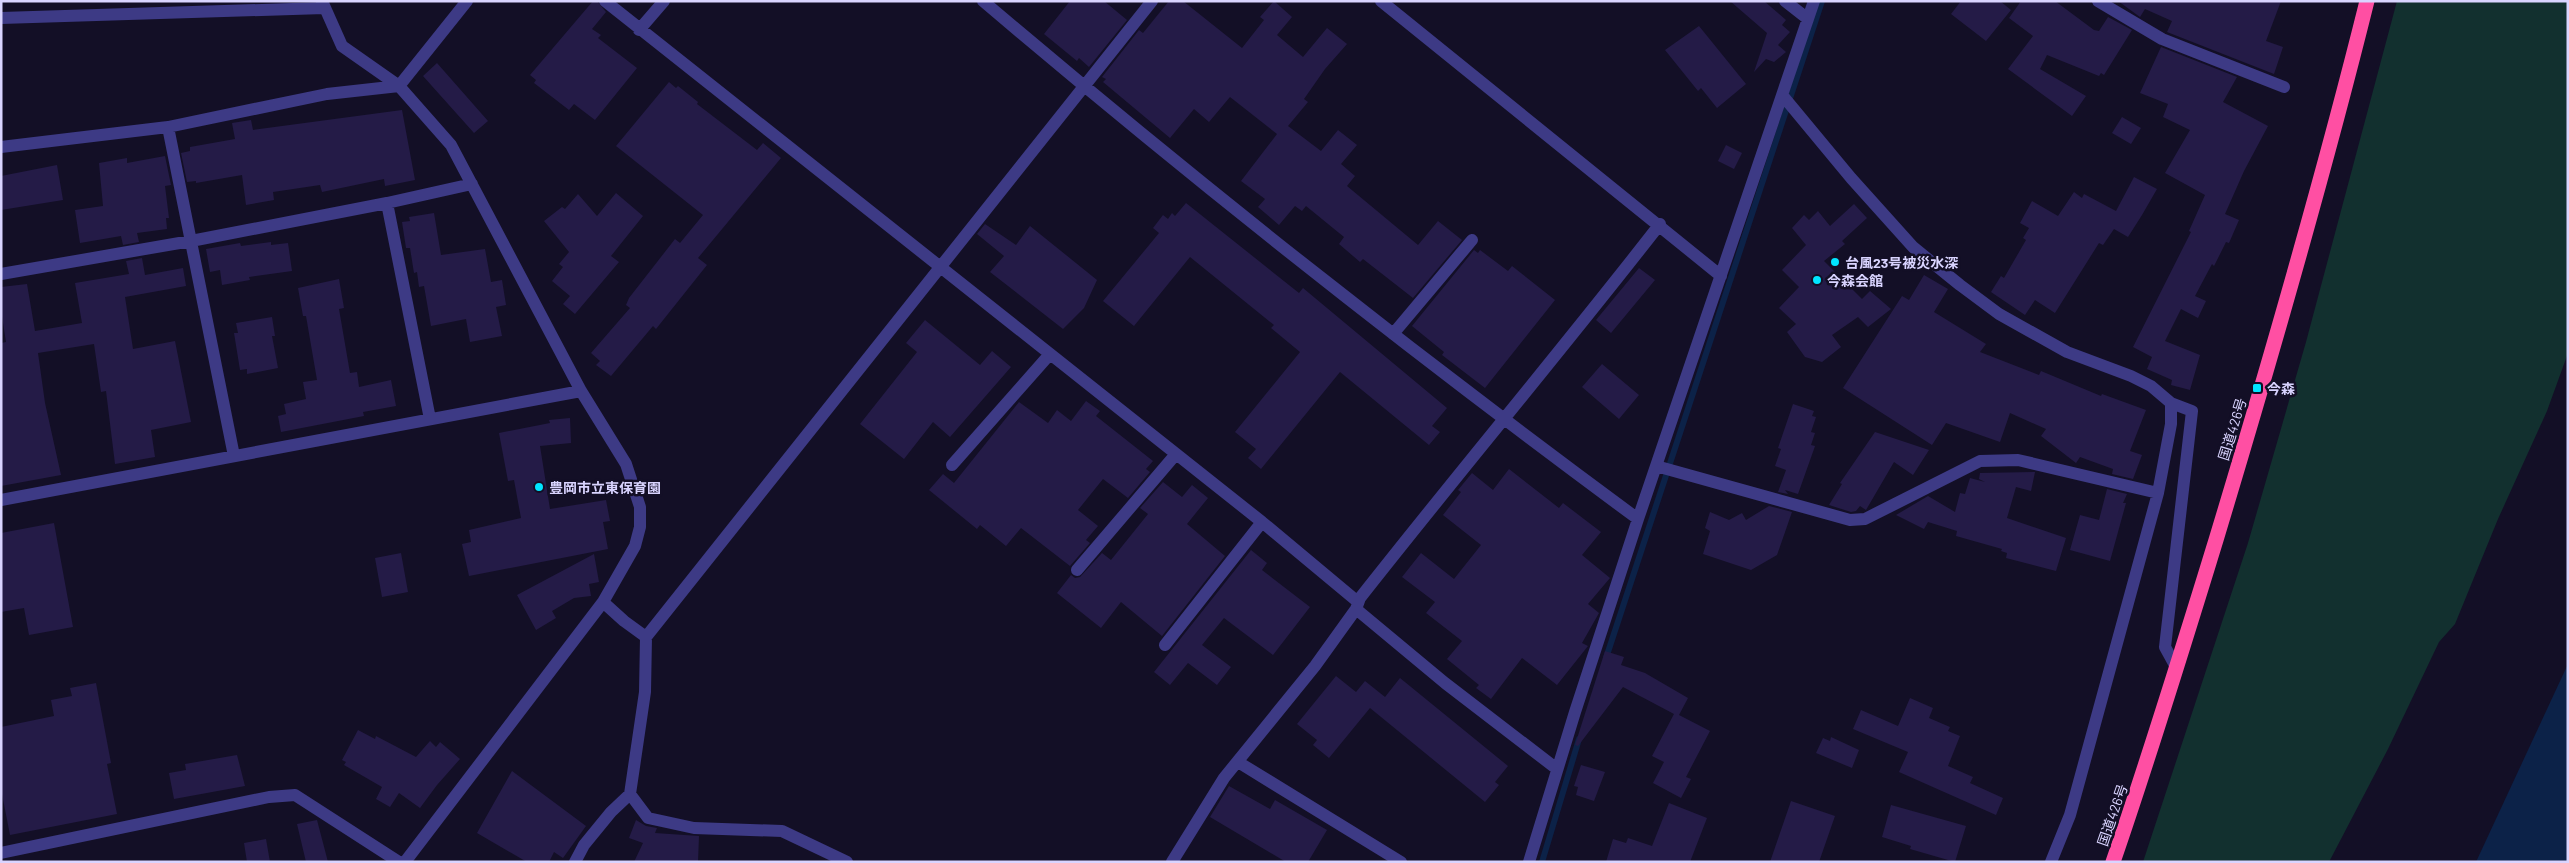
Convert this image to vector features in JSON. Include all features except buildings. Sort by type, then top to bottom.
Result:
[{"type":"highway","name":"国道426号","points":[[2113,862],[2144,771],[2277,336],[2367,1]]},
{"type":"street","points":[[1,147],[168,127],[328,94],[399,86],[467,1]]},
{"type":"street","points":[[605,1],[639,30],[1262,522],[1445,683],[1557,769]]},
{"type":"street","points":[[639,30],[664,1]]},
{"type":"street","points":[[983,1],[1084,87],[1393,334],[1502,419],[1638,519]]},
{"type":"street","points":[[575,862],[584,844],[611,812],[630,794],[645,692],[646,637],[1152,1]]},
{"type":"street","points":[[1382,1],[1660,224],[1721,276]]},
{"type":"street","points":[[1785,1],[1808,19]]},
{"type":"street","points":[[1530,862],[1557,769],[1638,519],[1814,1]]},
{"type":"street","points":[[2098,1],[2162,39],[2284,87]]},
{"type":"street","points":[[1,18],[323,5],[342,46],[399,86],[451,145],[581,391],[626,464],[640,507],[640,527],[634,546],[603,602],[404,862]]},
{"type":"street","points":[[1783,96],[1851,178],[1913,247],[1960,285],[2007,319],[2067,352],[2138,379],[2151,386],[2171,403],[2192,411],[2165,647],[2176,667]]},
{"type":"street","points":[[168,127],[234,456]]},
{"type":"street","points":[[1,274],[191,241],[387,203],[472,184]]},
{"type":"street","points":[[387,203],[430,419]]},
{"type":"street","points":[[1172,862],[1224,778],[1315,666],[1357,606],[1502,419],[1585,321],[1660,224]]},
{"type":"street","points":[[1393,334],[1472,240]]},
{"type":"street","points":[[952,465],[1050,354]]},
{"type":"street","points":[[1,500],[581,391]]},
{"type":"street","points":[[2051,862],[2070,815],[2158,493],[2171,424],[2171,403]]},
{"type":"street","points":[[1078,570],[1176,454]]},
{"type":"street","points":[[1656,466],[1850,520],[1865,519],[1980,462],[2018,460],[2158,493]]},
{"type":"street","points":[[1165,645],[1262,522]]},
{"type":"street","points":[[603,602],[646,637]]},
{"type":"street","points":[[1238,762],[1402,862]]},
{"type":"street","points":[[630,794],[648,818],[694,828],[782,831],[847,862]]},
{"type":"street","points":[[1,853],[269,797],[295,795],[399,862]]},
{"type":"green space","points":[[2397,1],[2568,1],[2568,353],[2547,411],[2498,519],[2455,624],[2439,642],[2388,749],[2329,862],[2143,862],[2248,543],[2306,342]]},
{"type":"water","points":[[2568,664],[2568,862],[2476,862]]},
{"type":"waterway","points":[[1606,658],[1822,1]]},
{"type":"waterway","points":[[1542,862],[1579,739]]},
{"type":"place","name":"台風23号被災水深","points":[[1835,262]]},
{"type":"place","name":"今森会館","points":[[1817,280]]},
{"type":"place","name":"今森","points":[[2257,388]]},
{"type":"place","name":"豊岡市立東保育園","points":[[539,487]]}]
